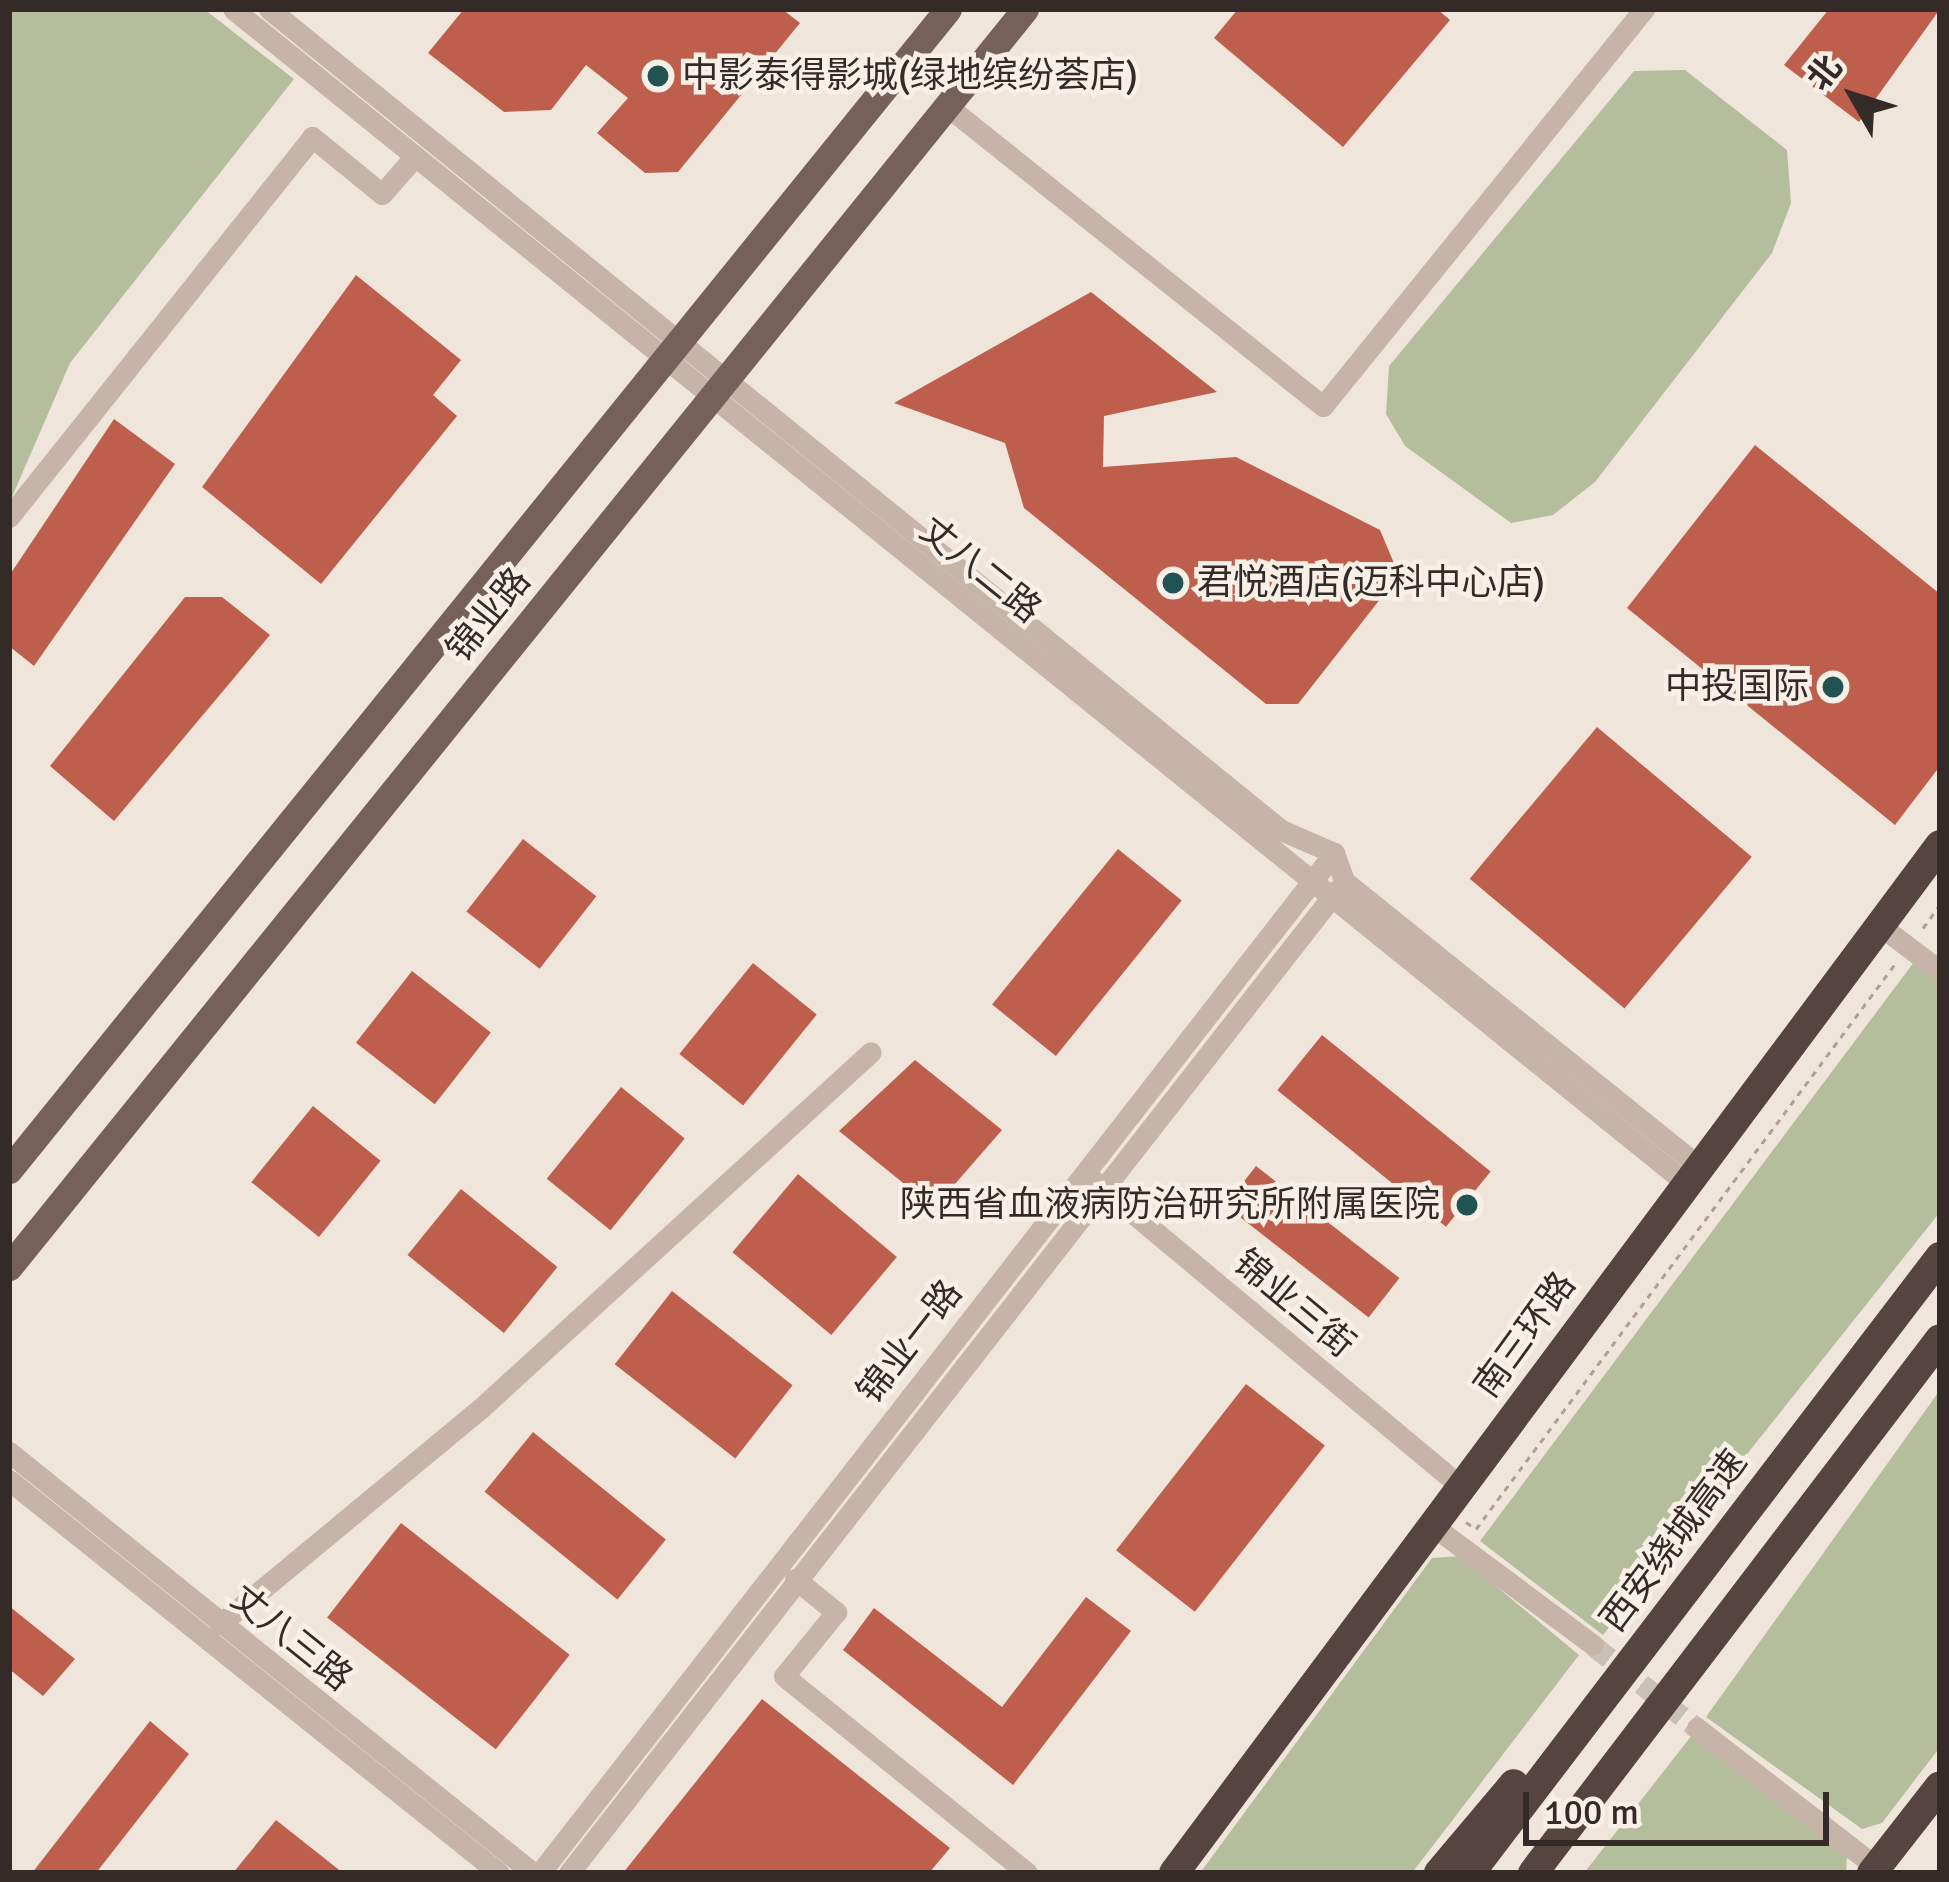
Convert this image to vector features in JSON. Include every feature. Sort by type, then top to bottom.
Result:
[{"type":"highway","name":"南三环路","points":[[1174,1873],[1940,845]]},
{"type":"highway","name":"西安绕城高速","points":[[1470,1873],[1940,1257]]},
{"type":"highway","points":[[1536,1873],[1940,1340]]},
{"type":"highway","points":[[1439,1873],[1656,1629]]},
{"type":"highway","points":[[1874,1870],[1940,1786]]},
{"type":"main road","name":"锦业路","points":[[9,1170],[947,9]]},
{"type":"main road","name":"锦业路","points":[[9,1267],[1025,9]]},
{"type":"street","name":"丈八二路","points":[[233,9],[415,156],[672,349]]},
{"type":"street","points":[[946,106],[1323,406],[1644,9]]},
{"type":"street","name":"丈八二路","points":[[278,12],[718,388],[1311,880],[1337,889],[1692,1174]]},
{"type":"street","points":[[9,517],[312,137],[382,194],[415,156]]},
{"type":"street","name":"丈八二路","points":[[718,388],[1281,830],[1334,854]]},
{"type":"street","points":[[1334,854],[1337,889]]},
{"type":"street","name":"锦业一路","points":[[569,1873],[795,1580],[1334,854]]},
{"type":"street","name":"锦业一路","points":[[536,1873],[1093,1180],[1337,889]]},
{"type":"street","points":[[1879,926],[1940,971]]},
{"type":"street","points":[[220,1624],[480,1409],[872,1052]]},
{"type":"street","name":"锦业三街","points":[[1093,1180],[1593,1645]]},
{"type":"street","name":"丈八三路","points":[[9,1451],[536,1873]]},
{"type":"street","name":"丈八三路","points":[[9,1480],[499,1873]]},
{"type":"street","points":[[795,1580],[836,1612],[784,1676],[1027,1873]]},
{"type":"street","points":[[1696,1728],[1874,1870]]},
{"type":"path","points":[[1447,1507],[1476,1529],[1940,905]]},
{"type":"green space","points":[[9,9],[204,9],[294,79],[70,363],[9,504]]},
{"type":"green space","points":[[1685,70],[1787,150],[1791,203],[1772,253],[1595,482],[1553,515],[1511,523],[1405,446],[1386,414],[1389,366],[1634,71]]},
{"type":"green space","points":[[1914,962],[1940,982],[1940,1212],[1603,1635],[1480,1541]]},
{"type":"green space","points":[[1940,1390],[1940,1747],[1882,1823],[1862,1829],[1706,1717]]},
{"type":"green space","points":[[1460,1556],[1579,1655],[1412,1873],[1200,1873],[1432,1558]]},
{"type":"green space","points":[[1692,1735],[1847,1856],[1846,1873],[1584,1873]]},
{"type":"building","points":[[464,9],[782,9],[800,23],[678,172],[645,173],[597,133],[628,98],[586,65],[551,110],[504,112],[428,53]]},
{"type":"building","points":[[1238,9],[1437,9],[1450,20],[1343,147],[1214,38]]},
{"type":"building","points":[[1829,9],[1940,9],[1859,122],[1784,65]]},
{"type":"building","points":[[356,275],[461,360],[433,395],[457,416],[321,584],[202,487]]},
{"type":"building","points":[[1091,292],[1217,392],[1104,416],[1103,467],[1236,457],[1380,530],[1399,575],[1298,704],[1266,704],[1024,508],[1005,443],[894,403]]},
{"type":"building","points":[[114,419],[175,464],[34,666],[9,646],[9,576]]},
{"type":"building","name":"中投国际","points":[[1755,445],[1940,594],[1940,766],[1895,825],[1627,608]]},
{"type":"building","points":[[185,597],[222,597],[270,635],[114,821],[50,766]]},
{"type":"building","points":[[1597,727],[1752,857],[1624,1009],[1470,879]]},
{"type":"building","points":[[523,839],[596,896],[540,969],[466,911]]},
{"type":"building","points":[[1118,849],[1182,901],[1056,1056],[992,1004]]},
{"type":"building","points":[[753,963],[817,1015],[743,1106],[679,1054]]},
{"type":"building","points":[[412,971],[491,1033],[435,1104],[356,1043]]},
{"type":"building","points":[[1322,1035],[1491,1172],[1446,1227],[1277,1090]]},
{"type":"building","points":[[915,1060],[1002,1130],[934,1208],[839,1131]]},
{"type":"building","points":[[621,1087],[685,1139],[610,1230],[547,1179]]},
{"type":"building","points":[[313,1106],[381,1161],[319,1237],[251,1182]]},
{"type":"building","points":[[1256,1166],[1399,1278],[1369,1317],[1225,1205]]},
{"type":"building","points":[[798,1174],[897,1257],[831,1335],[732,1252]]},
{"type":"building","points":[[461,1189],[557,1267],[504,1333],[408,1255]]},
{"type":"building","points":[[672,1291],[793,1385],[735,1458],[615,1364]]},
{"type":"building","points":[[1246,1384],[1325,1446],[1195,1612],[1116,1550]]},
{"type":"building","points":[[533,1432],[666,1540],[617,1599],[485,1492]]},
{"type":"building","points":[[401,1523],[570,1655],[496,1749],[327,1618]]},
{"type":"building","points":[[1086,1597],[1131,1631],[1013,1785],[843,1650],[874,1608],[1002,1707]]},
{"type":"building","points":[[9,1606],[75,1659],[43,1696],[9,1669]]},
{"type":"building","points":[[762,1699],[950,1848],[929,1873],[623,1873]]},
{"type":"building","points":[[150,1721],[189,1754],[96,1873],[32,1873]]},
{"type":"building","points":[[276,1820],[343,1873],[233,1873]]},
{"type":"tunnel","points":[[1593,1645],[1697,1728]]},
{"type":"place","name":"中影泰得影城(绿地缤纷荟店)","points":[[658,76]]},
{"type":"place","name":"君悦酒店(迈科中心店)","points":[[1173,583]]},
{"type":"place","name":"中投国际","points":[[1833,687]]},
{"type":"place","name":"陕西省血液病防治研究所附属医院","points":[[1467,1205]]}]
